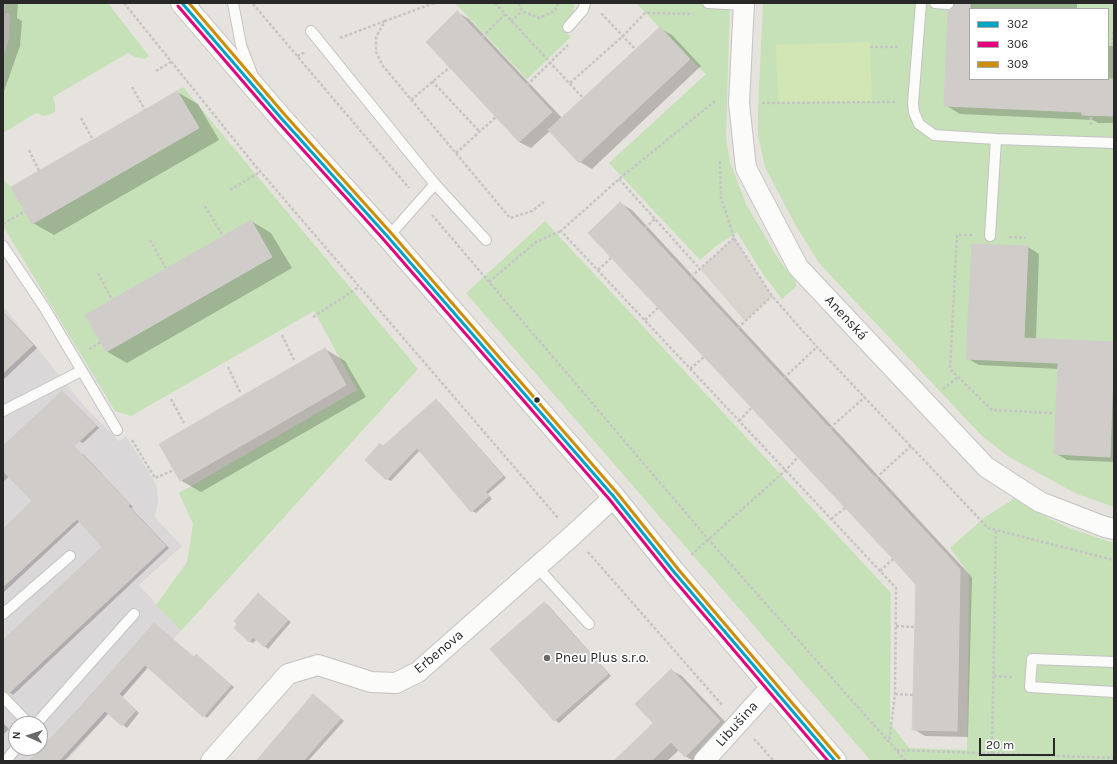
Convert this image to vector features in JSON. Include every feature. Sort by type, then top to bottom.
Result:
[{"type":"main road","points":[[182,3],[614,497],[674,572],[835,761]]},
{"type":"street","name":"Anenská","points":[[744,4],[739,103],[746,168],[798,267],[986,467],[1040,502],[1105,527],[1114,528]]},
{"type":"street","name":"Erbenova","points":[[211,761],[288,674],[318,665],[371,682],[396,683],[418,672],[614,497]]},
{"type":"street","name":"Libušina","points":[[704,761],[771,687]]},
{"type":"lane","points":[[233,3],[240,45],[258,91]]},
{"type":"lane","points":[[568,27],[583,10],[585,3]]},
{"type":"lane","points":[[708,3],[744,4]]},
{"type":"lane","points":[[921,3],[913,103],[914,112],[919,124],[934,135],[996,139],[1114,143]]},
{"type":"lane","points":[[935,3],[948,4]]},
{"type":"lane","points":[[311,31],[425,172],[486,240]]},
{"type":"lane","points":[[990,236],[996,139]]},
{"type":"lane","points":[[388,237],[436,184]]},
{"type":"lane","points":[[3,246],[44,307],[117,430]]},
{"type":"lane","points":[[3,411],[81,371]]},
{"type":"lane","points":[[3,614],[70,556]]},
{"type":"lane","points":[[537,567],[589,624]]},
{"type":"lane","points":[[43,716],[134,614]]},
{"type":"lane","points":[[1114,662],[1032,659],[1030,687],[1114,692]]},
{"type":"lane","points":[[3,696],[22,716]]},
{"type":"path","points":[[124,3],[260,172],[573,535],[774,761]]},
{"type":"path","points":[[252,3],[708,539],[906,761]]},
{"type":"path","points":[[434,3],[385,21],[376,37],[376,52],[383,66],[510,218],[532,211],[544,202]]},
{"type":"path","points":[[494,3],[583,98]]},
{"type":"path","points":[[519,3],[522,11],[539,18],[555,11],[558,3]]},
{"type":"path","points":[[511,22],[522,11]]},
{"type":"path","points":[[482,37],[505,14]]},
{"type":"path","points":[[597,19],[602,14],[636,50]]},
{"type":"path","points":[[1112,45],[1114,32]]},
{"type":"path","points":[[527,85],[570,43]]},
{"type":"path","points":[[870,47],[918,46]]},
{"type":"path","points":[[156,71],[171,62]]},
{"type":"path","points":[[411,100],[450,67]]},
{"type":"path","points":[[432,82],[480,132]]},
{"type":"path","points":[[132,86],[145,110]]},
{"type":"path","points":[[489,282],[536,242],[562,231],[619,179],[719,98]]},
{"type":"path","points":[[739,103],[913,103]]},
{"type":"path","points":[[456,153],[496,117]]},
{"type":"path","points":[[81,118],[93,140]]},
{"type":"path","points":[[29,150],[39,171]]},
{"type":"path","points":[[230,190],[260,172]]},
{"type":"path","points":[[619,179],[700,269]]},
{"type":"path","points":[[205,206],[223,236]]},
{"type":"path","points":[[3,224],[24,211]]},
{"type":"path","points":[[645,228],[655,219]]},
{"type":"path","points":[[562,231],[896,588],[895,694],[890,742]]},
{"type":"path","points":[[1026,238],[957,235],[950,369],[992,410],[1054,413]]},
{"type":"path","points":[[691,277],[734,238]]},
{"type":"path","points":[[150,240],[166,268]]},
{"type":"path","points":[[598,270],[612,258]]},
{"type":"path","points":[[98,273],[112,300]]},
{"type":"path","points":[[314,317],[359,287]]},
{"type":"path","points":[[738,328],[772,296]]},
{"type":"path","points":[[645,320],[658,308]]},
{"type":"path","points":[[282,335],[294,360]]},
{"type":"path","points":[[784,378],[818,347]]},
{"type":"path","points":[[690,369],[704,357]]},
{"type":"path","points":[[228,367],[240,392]]},
{"type":"path","points":[[941,390],[958,377]]},
{"type":"path","points":[[830,428],[865,397]]},
{"type":"path","points":[[171,399],[184,423]]},
{"type":"path","points":[[739,421],[752,408]]},
{"type":"path","points":[[132,439],[155,478],[174,470]]},
{"type":"path","points":[[876,478],[911,446]]},
{"type":"path","points":[[674,572],[708,539],[786,470],[798,457]]},
{"type":"path","points":[[831,519],[845,508]]},
{"type":"path","points":[[992,754],[996,530]]},
{"type":"path","points":[[880,571],[893,559]]},
{"type":"path","points":[[896,626],[915,627]]},
{"type":"path","points":[[994,676],[1016,677]]},
{"type":"path","points":[[895,694],[913,695]]},
{"type":"path","points":[[896,750],[1114,758]]},
{"type":"shaded area","points":[[734,238],[772,296],[745,321],[700,269]]},
{"type":"shaded area","points":[[3,306],[85,407],[119,441],[126,436],[152,477],[157,488],[158,501],[155,517],[182,546],[139,585],[181,631],[67,761],[3,761]]},
{"type":"green space","points":[[6,3],[108,3],[149,56],[145,59],[135,57],[128,53],[53,97],[55,111],[51,114],[44,116],[36,113],[3,133],[3,57],[9,39],[10,13],[5,13]]},
{"type":"green space","points":[[455,3],[575,3],[573,13],[562,28],[571,37],[527,79]]},
{"type":"green space","points":[[636,3],[730,3],[726,137],[730,162],[746,204],[779,260],[796,282],[796,287],[782,299],[762,273],[737,232],[716,246],[700,260],[609,163],[706,74]]},
{"type":"green space","points":[[763,3],[1114,3],[1114,507],[1077,494],[1009,457],[982,436],[819,263],[796,226],[765,167],[758,136]]},
{"type":"green space","points":[[870,42],[872,102],[778,103],[776,45]]},
{"type":"green space","points":[[183,87],[418,369],[181,631],[156,605],[187,562],[193,524],[179,493],[357,390],[314,311],[131,416],[115,411],[3,226],[3,179],[11,187],[199,127],[177,91]]},
{"type":"green space","points":[[545,221],[891,593],[890,723],[909,748],[967,750],[969,574],[950,548],[985,517],[1015,498],[1038,513],[1069,528],[1114,543],[1114,761],[871,761],[466,293]]},
{"type":"building","points":[[954,3],[970,3],[969,80],[1114,79],[1114,116],[1082,115],[1082,112],[944,106],[948,10],[953,8]]},
{"type":"building","points":[[457,11],[552,112],[519,142],[426,42]]},
{"type":"building","points":[[660,27],[690,59],[579,163],[548,130]]},
{"type":"building","points":[[177,91],[199,128],[32,224],[11,187]]},
{"type":"building","points":[[620,202],[960,570],[957,731],[912,730],[916,585],[588,233]]},
{"type":"building","points":[[251,220],[272,257],[106,352],[85,315]]},
{"type":"building","points":[[972,244],[1028,246],[1024,338],[1114,342],[1110,457],[1054,454],[1058,363],[966,359]]},
{"type":"building","points":[[3,313],[33,345],[3,373]]},
{"type":"building","points":[[325,348],[346,385],[180,481],[159,444]]},
{"type":"building","points":[[62,391],[96,426],[74,446],[130,504],[128,506],[166,546],[9,693],[3,691],[3,640],[102,547],[77,519],[3,587],[3,529],[32,501],[3,471],[3,446]]},
{"type":"building","points":[[436,399],[503,476],[485,492],[489,496],[471,512],[417,448],[386,480],[365,460],[380,443],[383,446]]},
{"type":"building","points":[[258,593],[288,620],[264,647],[253,637],[249,642],[234,628],[237,624],[234,621]]},
{"type":"building","points":[[544,602],[608,674],[554,721],[490,649]]},
{"type":"building","points":[[154,623],[194,657],[196,654],[231,685],[203,717],[145,665],[119,694],[136,710],[122,726],[105,711],[59,761],[29,761],[34,756],[48,756],[48,741],[81,706]]},
{"type":"building","points":[[671,669],[720,721],[685,757],[671,742],[651,761],[614,761],[653,723],[635,704]]},
{"type":"building","points":[[313,694],[341,718],[303,761],[256,761]]},
{"type":"transit line","name":"302","points":[[182,3],[614,497],[674,572],[835,761]]},
{"type":"transit line","name":"309","points":[[189,3],[285,115],[392,234],[618,494],[678,569],[839,758]]},
{"type":"transit line","name":"306","points":[[178,6],[610,500],[670,575],[828,761]]},
{"type":"place","name":"Pneu Plus s.r.o.","points":[[547,658]]}]
